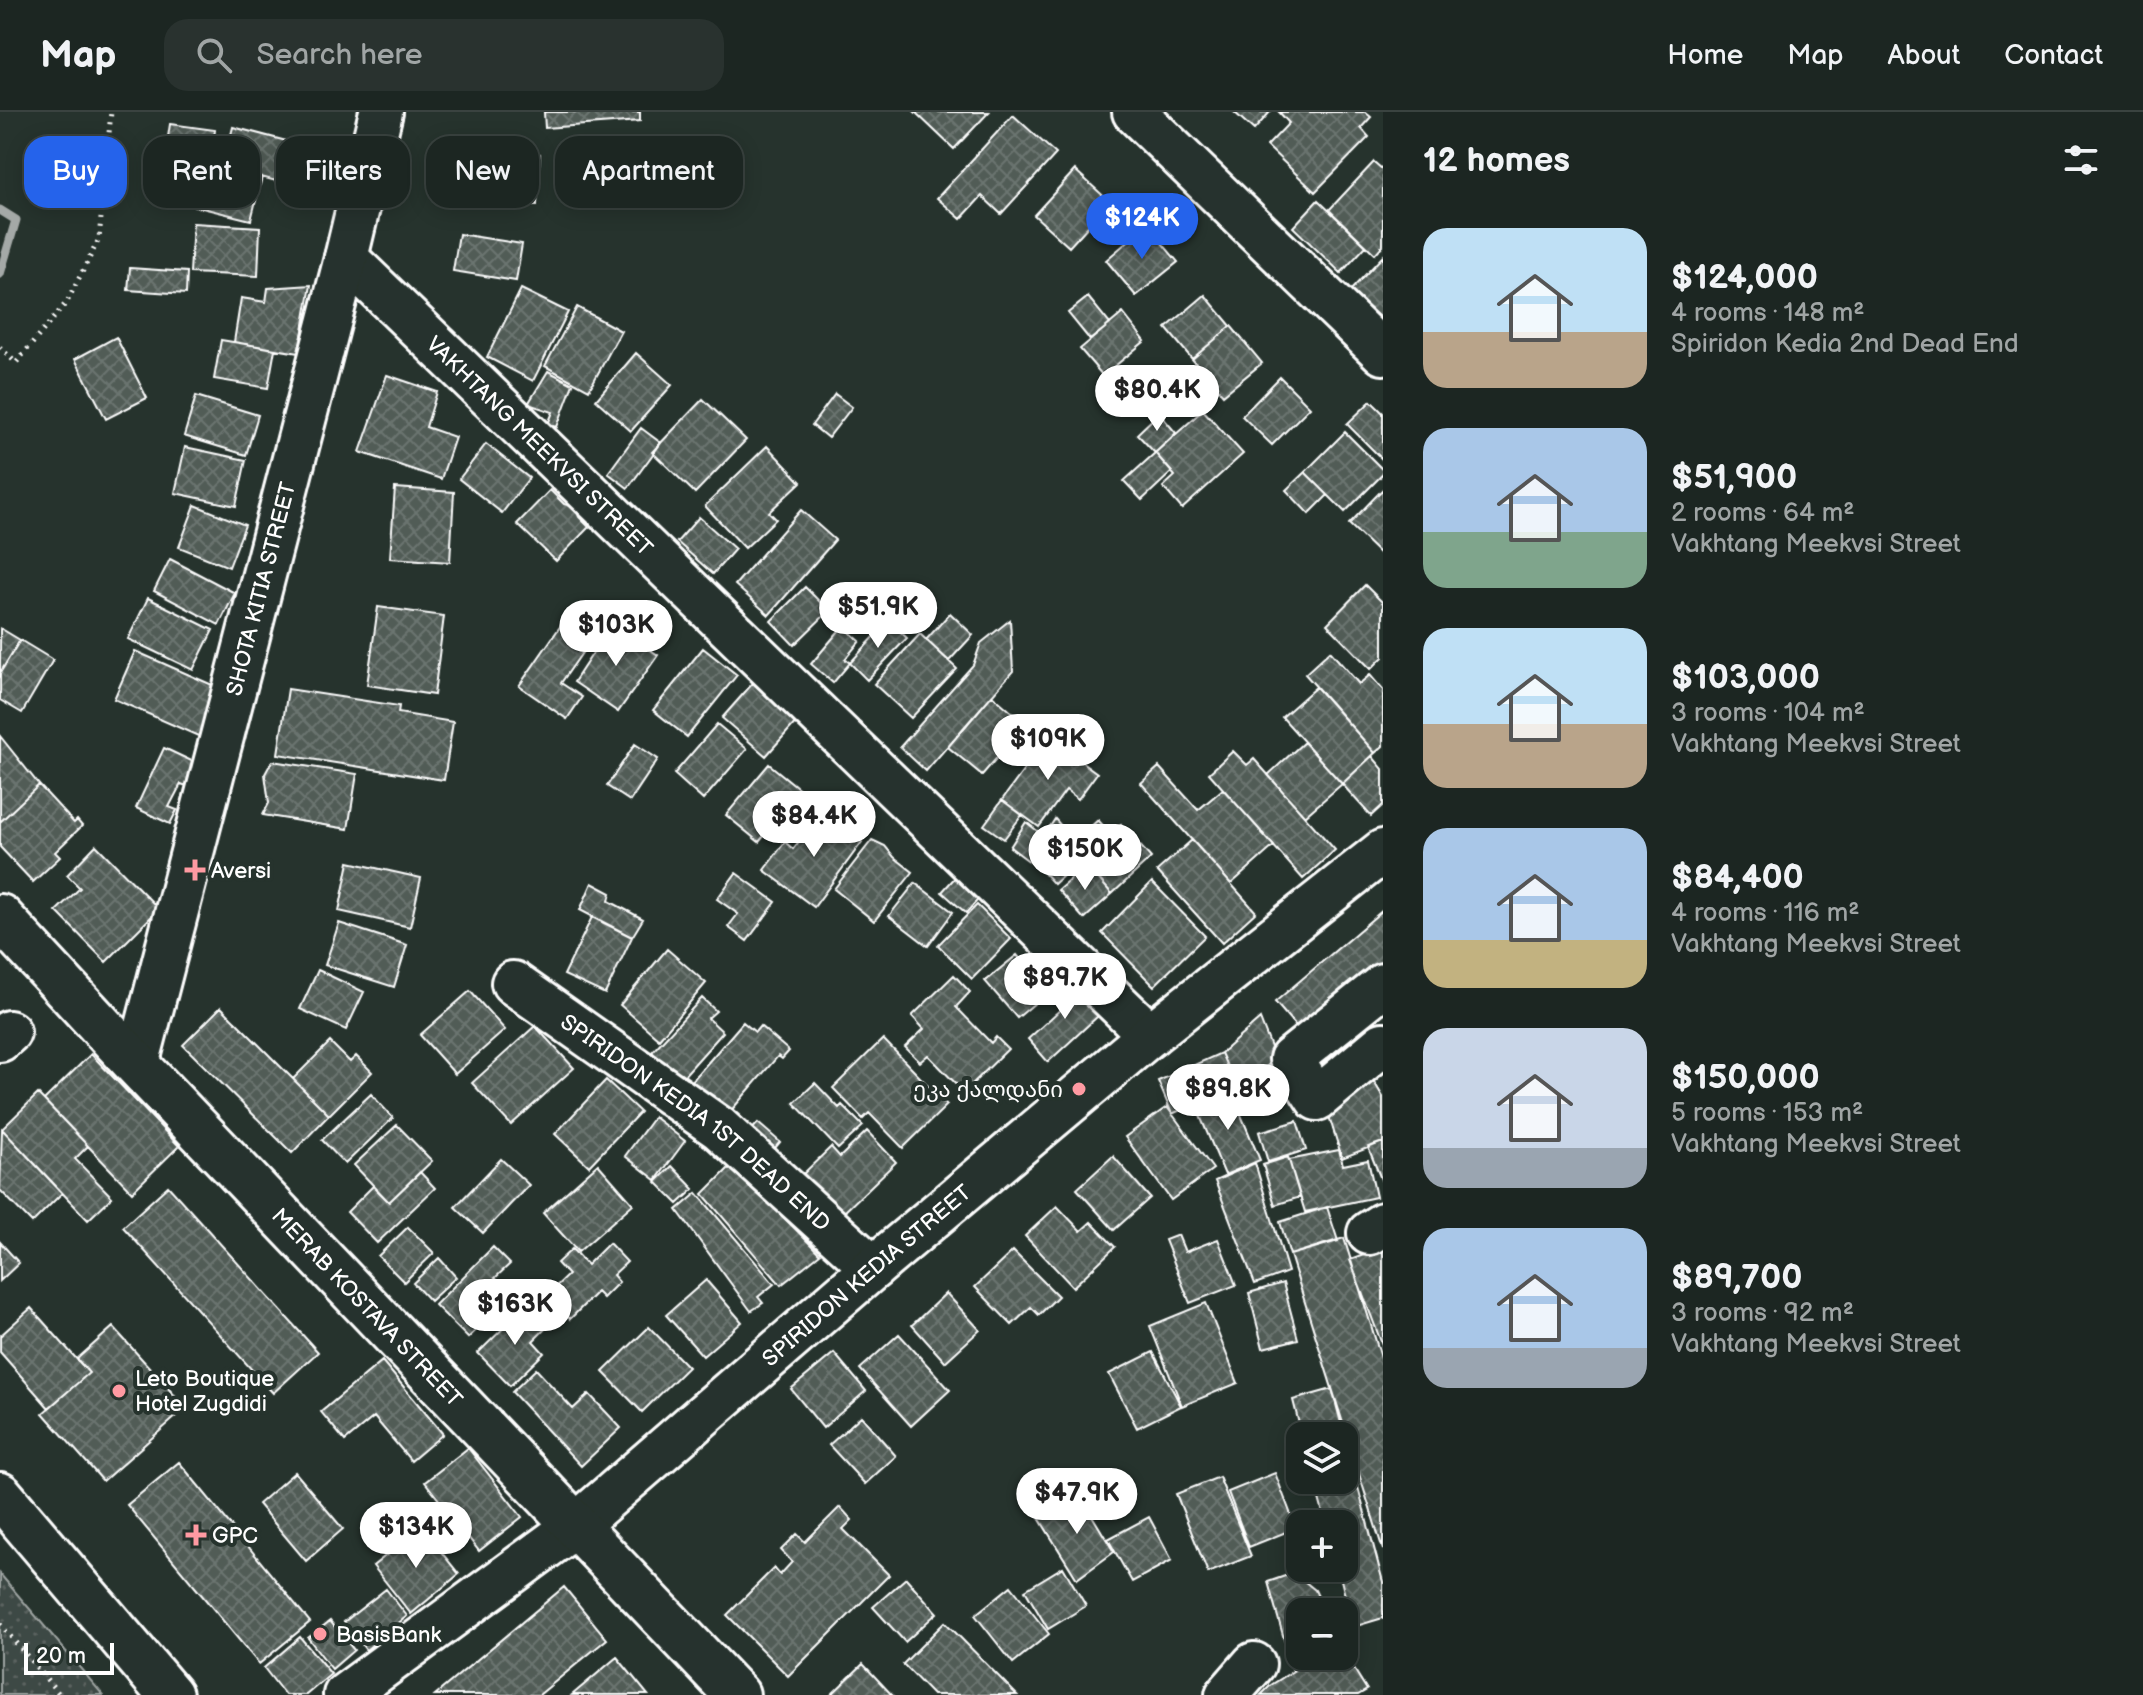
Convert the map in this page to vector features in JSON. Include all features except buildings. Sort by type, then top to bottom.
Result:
[{"type":"main road","name":"MERAB KOSTAVA STREET","points":[[0,917],[737,1695]]},
{"type":"main road","points":[[0,1495],[170,1695]]},
{"type":"street","name":"SHOTA KITIA STREET","points":[[137,1065],[381,112]]},
{"type":"street","points":[[1134,112],[1383,353]]},
{"type":"street","name":"VAKHTANG MEEKVSI STREET","points":[[346,258],[1150,1035]]},
{"type":"street","name":"SPIRIDON KEDIA STREET","points":[[345,1695],[575,1526],[873,1268],[1150,1035],[1383,851]]},
{"type":"street","name":"SPIRIDON KEDIA 1ST DEAD END","points":[[513,983],[719,1128],[873,1268]]},
{"type":"street","points":[[1383,985],[1291,1059],[1317,1099],[1383,1044]]},
{"type":"street","points":[[1227,1695],[1254,1664]]},
{"type":"path","points":[[0,347],[16,363],[67,302],[99,239],[111,112]]},
{"type":"path","points":[[0,1624],[60,1695]]},
{"type":"shaded area","points":[[0,1574],[103,1695],[0,1695]]},
{"type":"waterway","points":[[0,210],[16,220],[0,274]]},
{"type":"place","name":"Aversi","points":[[195,870]]},
{"type":"place","name":"ეკა ქალდანი","points":[[1079,1089]]},
{"type":"place","name":"Leto Boutique Hotel Zugdidi","points":[[119,1391]]},
{"type":"place","name":"GPC","points":[[196,1535]]},
{"type":"place","name":"BasisBank","points":[[320,1634]]}]
